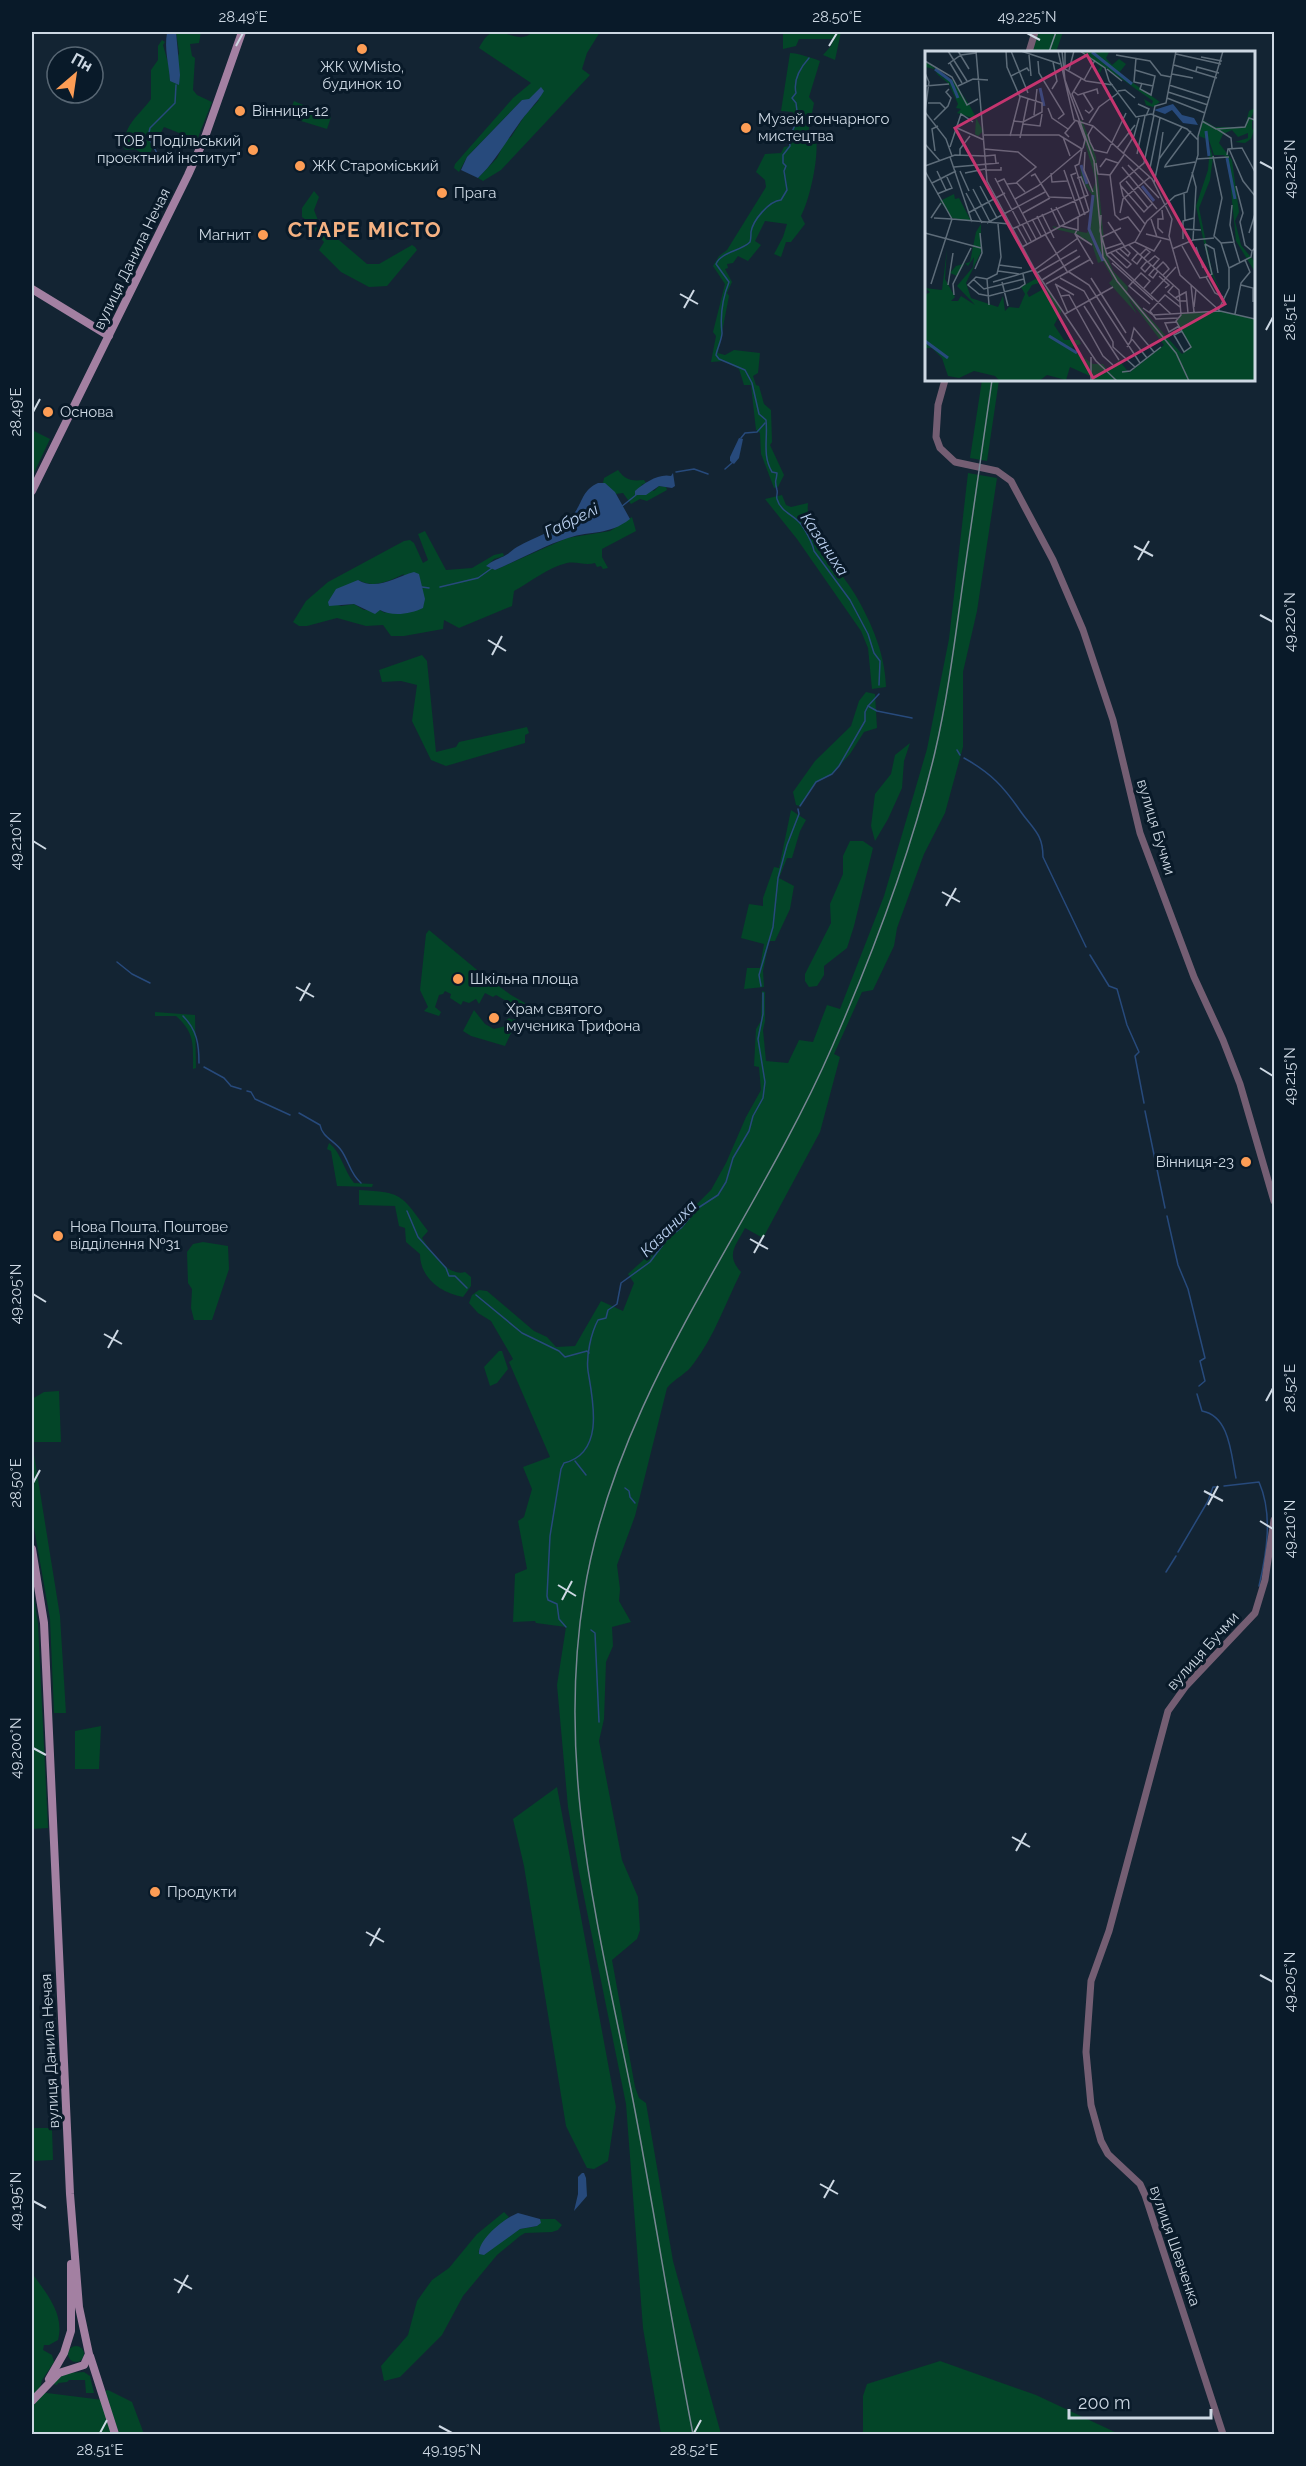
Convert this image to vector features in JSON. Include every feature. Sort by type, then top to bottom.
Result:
[{"type":"main road","name":"вулиця Данила Нечая","points":[[32,491],[188,176],[205,137],[242,32]]},
{"type":"main road","points":[[32,289],[109,336]]},
{"type":"main road","name":"вулиця Данила Нечая","points":[[32,1549],[44,1623],[70,2194]]},
{"type":"main road","points":[[44,2388],[65,2350],[72,2317],[70,2194]]},
{"type":"main road","points":[[70,2194],[79,2307],[96,2376],[115,2434]]},
{"type":"main road","points":[[65,2350],[79,2342],[89,2351]]},
{"type":"main road","points":[[65,2350],[68,2365],[90,2370],[96,2376]]},
{"type":"main road","points":[[32,2401],[59,2373],[78,2367],[87,2361],[89,2351]]},
{"type":"street","points":[[1029,51],[1035,32]]},
{"type":"street","name":"вулиця Бучми","points":[[945,381],[938,405],[937,440],[948,458],[963,465],[997,471],[1011,481],[1053,560],[1083,630],[1113,720],[1140,833],[1194,977],[1240,1084],[1275,1201]]},
{"type":"street","name":"вулиця Бучми","points":[[1153,1763],[1168,1712],[1186,1686],[1255,1613],[1264,1580],[1275,1520]]},
{"type":"street","name":"вулиця Шевченка","points":[[1153,1763],[1109,1931],[1091,1981],[1086,2052],[1091,2104],[1101,2141],[1108,2154],[1140,2184],[1145,2195],[1222,2434]]},
{"type":"green space","points":[[176,32],[201,32],[199,43],[190,44],[192,56],[195,58],[193,90],[197,95],[212,102],[197,140],[164,127],[148,157],[135,149],[126,150],[123,147],[124,139],[129,126],[151,99],[151,70],[158,60],[158,46],[162,40],[165,42],[163,45],[169,66],[170,81],[179,53]]},
{"type":"green space","points":[[498,32],[521,37],[532,32],[600,32],[587,53],[582,69],[590,75],[501,170],[483,181],[478,178],[497,158],[506,140],[511,137],[525,115],[539,100],[522,100],[467,157],[459,172],[454,168],[455,164],[513,98],[531,83],[479,48],[480,46],[492,33]]},
{"type":"green space","points":[[783,32],[841,32],[835,60],[823,55],[834,39],[799,39],[796,46],[783,49]]},
{"type":"green space","points":[[1035,32],[1063,32],[1056,51],[1029,51]]},
{"type":"green space","points":[[790,53],[820,61],[809,97],[814,103],[808,133],[816,138],[817,146],[813,178],[801,216],[805,224],[791,242],[786,242],[781,257],[774,254],[787,224],[765,221],[755,241],[761,245],[748,261],[738,256],[733,263],[727,264],[728,268],[725,269],[732,282],[727,293],[729,296],[718,353],[725,355],[734,350],[760,353],[758,373],[753,376],[756,385],[759,386],[764,404],[771,410],[772,442],[770,445],[784,475],[778,487],[774,488],[761,454],[760,433],[756,430],[751,385],[744,385],[739,369],[724,361],[711,362],[716,336],[713,332],[725,284],[713,266],[719,256],[727,250],[766,187],[765,180],[756,172],[765,154],[781,153],[784,147],[789,146],[788,139],[795,126],[795,116],[793,112],[781,111]]},
{"type":"green space","points":[[294,101],[331,117],[327,129],[288,117]]},
{"type":"green space","points":[[314,191],[319,197],[314,210],[319,223],[367,264],[379,264],[412,245],[415,247],[417,250],[387,286],[369,287],[341,272],[319,250],[324,242],[302,217],[302,208]]},
{"type":"green space","points":[[982,381],[999,381],[987,461],[970,458]]},
{"type":"green space","points":[[32,432],[50,439],[32,477]]},
{"type":"green space","points":[[618,470],[630,479],[644,480],[646,483],[641,485],[654,491],[659,486],[666,487],[667,490],[647,501],[640,499],[631,504],[623,493],[616,494],[603,483],[604,478]]},
{"type":"green space","points":[[968,473],[997,478],[977,611],[963,672],[963,747],[945,813],[924,854],[897,928],[894,946],[873,990],[862,992],[834,1054],[840,1057],[820,1132],[763,1238],[745,1228],[733,1255],[736,1266],[741,1272],[714,1331],[691,1367],[667,1388],[635,1516],[617,1565],[619,1601],[631,1622],[612,1627],[613,1646],[606,1662],[604,1719],[599,1741],[622,1860],[638,1897],[640,1930],[637,1939],[612,1960],[635,2087],[639,2098],[646,2103],[673,2261],[721,2434],[661,2434],[643,2328],[626,2104],[568,1807],[557,1685],[566,1627],[535,1621],[513,1622],[515,1574],[527,1569],[518,1521],[524,1517],[532,1489],[523,1467],[550,1457],[509,1362],[513,1359],[491,1321],[478,1313],[469,1303],[472,1295],[479,1290],[487,1291],[534,1331],[547,1337],[556,1347],[575,1346],[601,1301],[623,1311],[634,1283],[628,1274],[646,1257],[657,1237],[670,1231],[711,1190],[761,1090],[759,1067],[754,1066],[756,1029],[761,1021],[762,991],[765,992],[763,1030],[766,1061],[788,1063],[799,1040],[813,1042],[827,1005],[840,1009],[884,896],[927,749],[949,639]]},
{"type":"green space","points":[[782,495],[786,505],[791,507],[808,503],[808,516],[817,540],[856,596],[872,628],[883,663],[886,687],[872,689],[868,648],[861,631],[797,539],[765,499]]},
{"type":"green space","points":[[632,517],[636,531],[602,549],[602,557],[608,568],[597,567],[595,563],[560,565],[514,591],[512,606],[459,628],[444,620],[443,629],[391,636],[383,625],[366,626],[337,618],[307,626],[299,626],[293,622],[306,601],[328,582],[404,541],[410,540],[414,543],[423,563],[428,560],[418,534],[425,531],[446,570],[472,568],[494,555],[503,553],[504,556],[494,559],[487,566],[495,570],[567,538],[610,531]],"holes":[[[404,574],[385,613],[380,610],[364,610],[354,604],[341,606],[336,604],[358,580],[376,584]]]},
{"type":"green space","points":[[422,655],[427,661],[436,752],[456,747],[459,742],[527,727],[529,733],[525,735],[525,743],[446,766],[431,760],[412,721],[417,685],[401,681],[382,682],[379,670]]},
{"type":"green space","points":[[866,692],[875,694],[877,728],[864,732],[850,754],[832,774],[816,782],[800,806],[796,805],[793,792],[815,761],[851,726],[859,701]]},
{"type":"green space","points":[[910,743],[904,761],[902,788],[875,841],[871,826],[875,794],[891,774],[895,755]]},
{"type":"green space","points":[[791,810],[806,820],[800,831],[792,858],[787,858],[779,878],[794,886],[790,909],[775,941],[769,941],[763,971],[764,987],[744,989],[747,968],[760,968],[764,944],[741,938],[749,904],[763,906],[763,898],[774,867],[779,868]]},
{"type":"green space","points":[[850,841],[863,841],[873,848],[854,926],[847,948],[824,966],[824,975],[817,986],[809,987],[805,981],[805,974],[831,923],[830,904],[843,874],[843,856]]},
{"type":"green space","points":[[429,930],[482,974],[525,1003],[505,1046],[471,1036],[463,1031],[474,1010],[485,1024],[494,1029],[506,1026],[505,1021],[509,1018],[513,1020],[520,1009],[496,995],[493,997],[485,993],[479,1004],[476,999],[469,1003],[463,1001],[461,1005],[450,998],[451,994],[445,991],[439,995],[435,1007],[441,1012],[439,1016],[424,1011],[428,1007],[420,990],[426,934]]},
{"type":"green space","points":[[155,1012],[195,1015],[196,1068],[193,1069],[192,1039],[187,1028],[176,1016],[155,1016]]},
{"type":"green space","points":[[329,1143],[337,1151],[354,1183],[373,1184],[372,1187],[337,1186],[331,1151],[327,1149]]},
{"type":"green space","points":[[359,1190],[385,1192],[407,1203],[428,1231],[422,1238],[440,1262],[452,1271],[465,1272],[471,1277],[471,1286],[463,1297],[440,1288],[428,1277],[421,1263],[420,1254],[406,1242],[405,1228],[399,1226],[395,1206],[359,1205]]},
{"type":"green space","points":[[203,1242],[228,1246],[229,1269],[212,1320],[194,1320],[191,1308],[192,1289],[188,1283],[187,1252],[193,1244]]},
{"type":"green space","points":[[499,1351],[502,1351],[508,1369],[497,1383],[490,1386],[484,1367]]},
{"type":"green space","points":[[59,1391],[61,1442],[32,1442],[32,1399],[44,1392]]},
{"type":"green space","points":[[32,1442],[60,1616],[66,1713],[54,1713],[50,1619],[32,1516]]},
{"type":"green space","points":[[32,1592],[38,1624],[48,1828],[32,1829]]},
{"type":"green space","points":[[101,1726],[99,1769],[75,1769],[75,1731]]},
{"type":"green space","points":[[557,1787],[616,2107],[608,2161],[594,2169],[587,2168],[566,2126],[524,1866],[513,1819]]},
{"type":"green space","points":[[32,2128],[52,2128],[53,2160],[32,2161]]},
{"type":"green space","points":[[504,2212],[509,2217],[492,2232],[478,2252],[520,2229],[537,2226],[540,2219],[555,2219],[562,2225],[558,2230],[552,2232],[525,2233],[497,2255],[463,2296],[442,2335],[400,2377],[384,2381],[381,2366],[408,2335],[417,2301],[432,2280],[449,2268],[477,2234]]},
{"type":"green space","points":[[32,2273],[53,2304],[59,2321],[58,2340],[44,2345],[43,2350],[52,2355],[54,2362],[42,2380],[39,2392],[103,2400],[115,2434],[32,2434]]},
{"type":"green space","points":[[76,2346],[82,2348],[84,2354],[82,2360],[76,2362],[70,2360],[68,2354],[70,2348]]},
{"type":"green space","points":[[940,2361],[1036,2395],[1119,2434],[863,2434],[863,2396],[867,2384]]},
{"type":"green space","points":[[84,2372],[90,2376],[94,2393],[86,2393],[85,2380],[69,2380],[57,2385],[52,2384],[62,2375]]},
{"type":"green space","points":[[108,2390],[132,2402],[144,2434],[119,2434],[105,2391]]},
{"type":"water","points":[[176,32],[179,85],[170,81],[166,45],[167,33]]},
{"type":"water","points":[[541,87],[544,91],[484,172],[478,178],[461,170],[467,157],[522,100],[529,99]]},
{"type":"water","points":[[739,438],[743,439],[739,458],[734,464],[730,461],[730,457]]},
{"type":"water","points":[[673,473],[675,486],[672,488],[659,486],[646,495],[635,495],[635,491],[647,482],[657,477],[671,476]]},
{"type":"water","points":[[598,483],[605,483],[615,492],[630,519],[614,528],[559,541],[495,570],[486,566],[570,518],[588,490]]},
{"type":"water","points":[[414,572],[419,574],[425,599],[423,608],[418,610],[396,614],[380,610],[375,614],[354,604],[329,606],[328,602],[336,589],[358,580],[379,584]]},
{"type":"water","points":[[582,2173],[586,2178],[587,2196],[574,2211],[578,2194],[578,2177]]},
{"type":"water","points":[[518,2213],[540,2219],[541,2223],[520,2229],[484,2255],[479,2254],[487,2236],[506,2219]]},
{"type":"waterway","name":"Казаниха","points":[[809,58],[798,74],[795,83],[796,93],[792,98],[796,103],[798,119],[789,138],[790,146],[783,155],[787,190],[781,200],[767,207],[758,217],[752,227],[750,242],[722,257],[716,264],[729,282],[722,307],[722,335],[716,355],[719,359],[745,370],[752,383],[759,414],[766,420],[767,459],[772,472],[777,473],[775,483],[779,503],[802,526],[814,551],[850,600],[868,634],[874,653],[880,661],[879,685]]},
{"type":"waterway","points":[[162,162],[148,137],[150,128],[175,103],[176,85]]},
{"type":"waterway","name":"Габрелі","points":[[741,438],[745,433],[757,432],[765,423]]},
{"type":"waterway","name":"Габрелі","points":[[725,469],[733,462]]},
{"type":"waterway","name":"Габрелі","points":[[676,472],[694,469],[708,474]]},
{"type":"waterway","name":"Габрелі","points":[[621,507],[636,495]]},
{"type":"waterway","name":"Габрелі","points":[[440,587],[478,578],[492,568]]},
{"type":"waterway","name":"Габрелі","points":[[422,587],[429,588]]},
{"type":"waterway","name":"Казаниха","points":[[800,806],[816,782],[832,774],[839,766],[865,721],[868,706],[879,694]]},
{"type":"waterway","points":[[868,706],[877,711],[912,718]]},
{"type":"waterway","points":[[957,750],[960,755]]},
{"type":"waterway","points":[[964,758],[996,781],[1036,832],[1043,849],[1043,857],[1086,947]]},
{"type":"waterway","points":[[761,986],[759,975],[773,927],[778,878],[799,814],[798,809]]},
{"type":"waterway","points":[[1090,955],[1109,986],[1117,989],[1127,1025],[1139,1052],[1135,1056],[1144,1103]]},
{"type":"waterway","points":[[117,962],[132,974],[150,983]]},
{"type":"waterway","name":"Казаниха","points":[[566,1627],[559,1619],[557,1604],[548,1600],[547,1596],[550,1536],[561,1469],[564,1463],[577,1457],[586,1449],[591,1437],[593,1411],[588,1352],[593,1331],[598,1320],[606,1318],[608,1310],[617,1304],[621,1283],[650,1262],[668,1238],[681,1228],[698,1208],[718,1195],[726,1182],[733,1158],[749,1131],[753,1116],[763,1098],[765,1082],[758,1039],[763,1014],[763,993]]},
{"type":"waterway","points":[[183,1016],[196,1038],[199,1063]]},
{"type":"waterway","points":[[204,1067],[224,1078],[231,1086],[241,1089]]},
{"type":"waterway","points":[[247,1091],[251,1092],[255,1099],[290,1115]]},
{"type":"waterway","points":[[1145,1111],[1165,1208]]},
{"type":"waterway","points":[[299,1113],[320,1125],[323,1133],[344,1154],[354,1176],[361,1183]]},
{"type":"waterway","points":[[407,1211],[418,1237],[446,1268],[449,1276],[455,1276],[467,1288]]},
{"type":"waterway","points":[[1167,1216],[1178,1265],[1188,1289],[1205,1358],[1200,1361],[1205,1381],[1199,1386]]},
{"type":"waterway","points":[[476,1295],[522,1333],[559,1351],[565,1357],[587,1351],[589,1353]]},
{"type":"waterway","points":[[1197,1394],[1202,1411],[1211,1414],[1224,1428],[1236,1478]]},
{"type":"waterway","points":[[575,1461],[586,1475]]},
{"type":"waterway","points":[[1224,1486],[1259,1482],[1267,1520],[1264,1560],[1259,1586]]},
{"type":"waterway","points":[[1178,1552],[1208,1501],[1213,1487],[1218,1487]]},
{"type":"waterway","points":[[625,1488],[635,1503]]},
{"type":"waterway","points":[[1166,1572],[1176,1556]]},
{"type":"waterway","points":[[591,1630],[595,1633],[599,1722]]},
{"type":"railway","points":[[1049,51],[1056,32]]},
{"type":"railway","points":[[693,2434],[640,2137],[594,1908],[585,1846],[578,1784],[575,1722],[577,1659],[584,1594],[601,1520],[625,1449],[655,1380],[800,1115],[847,1011],[877,938],[903,865],[915,828],[944,710],[992,381]]},
{"type":"place","name":"ЖК WMisto, будинок 10","points":[[362,49]]},
{"type":"place","name":"Вінниця-12","points":[[240,111]]},
{"type":"place","name":"Музей гончарного мистецтва","points":[[746,128]]},
{"type":"place","name":"ТОВ \"Подільський проектний інститут\"","points":[[253,150]]},
{"type":"place","name":"ЖК Староміський","points":[[300,166]]},
{"type":"place","name":"Прага","points":[[442,193]]},
{"type":"place","name":"Магнит","points":[[263,235]]},
{"type":"place","name":"Основа","points":[[48,412]]},
{"type":"place","name":"Шкільна площа","points":[[458,979]]},
{"type":"place","name":"Храм святого мученика Трифона","points":[[494,1018]]},
{"type":"place","name":"Вінниця-23","points":[[1246,1162]]},
{"type":"place","name":"Нова Пошта. Поштове відділення №31","points":[[58,1236]]},
{"type":"place","name":"Продукти","points":[[155,1892]]},
{"type":"district","name":"СТАРЕ МІСТО","points":[[365,230]]}]
